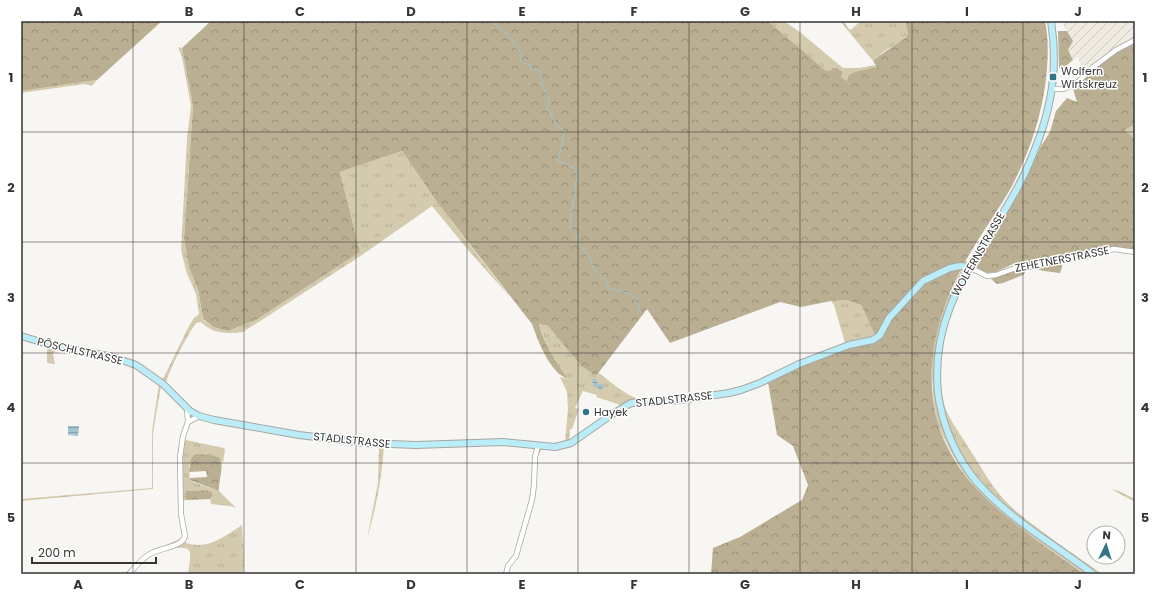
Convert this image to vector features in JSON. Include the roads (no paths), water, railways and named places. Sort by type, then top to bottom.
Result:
[{"type":"street","name":"WOLFERNSTRASSE","points":[[1051,21],[1054,57],[1052,89],[1043,128],[1023,176],[969,267],[947,312],[939,341],[936,374],[939,402],[946,427],[959,457],[968,470],[988,494],[1032,530],[1093,574]]},
{"type":"street","points":[[1052,89],[1063,89],[1076,84],[1092,68],[1116,50],[1135,40]]},
{"type":"street","name":"ZEHETNERSTRASSE","points":[[969,267],[987,276],[996,275],[1018,267],[1030,267],[1079,254],[1114,249],[1135,252]]},
{"type":"street","name":"STADLSTRASSE","points":[[187,409],[198,416],[214,420],[299,435],[365,443],[416,444],[521,442],[538,446],[555,447],[567,445],[610,415],[631,404],[681,400],[741,390],[760,383],[803,362],[849,345],[873,340],[880,335],[889,318],[923,281],[950,268],[960,266],[969,267]]},
{"type":"street","name":"PÖSCHLSTRASSE","points":[[21,336],[51,345],[101,354],[125,361],[145,370],[163,384],[187,409]]},
{"type":"street","points":[[129,574],[142,559],[149,554],[178,544],[184,539],[185,536],[181,514],[180,457],[183,436],[188,422],[187,409]]},
{"type":"street","points":[[188,422],[198,416]]},
{"type":"street","points":[[506,574],[508,566],[516,556],[532,500],[535,457],[538,446]]},
{"type":"water","points":[[593,378],[603,386],[602,390],[594,387],[592,380]]},
{"type":"water","points":[[68,426],[79,426],[78,436],[68,435]]},
{"type":"waterway","points":[[492,21],[514,41],[515,46],[522,54],[521,61],[531,65],[532,70],[539,69],[541,71],[542,84],[549,98],[549,104],[547,107],[557,125],[564,133],[561,150],[557,161],[575,169],[578,178],[575,184],[576,193],[573,200],[570,228],[577,234],[576,239],[591,261],[593,268],[605,279],[609,288],[631,294],[634,297],[641,313]]},
{"type":"place","name":"Wolfern Wirtskreuz","points":[[1053,77]]},
{"type":"place","name":"Hayek","points":[[586,412]]}]
